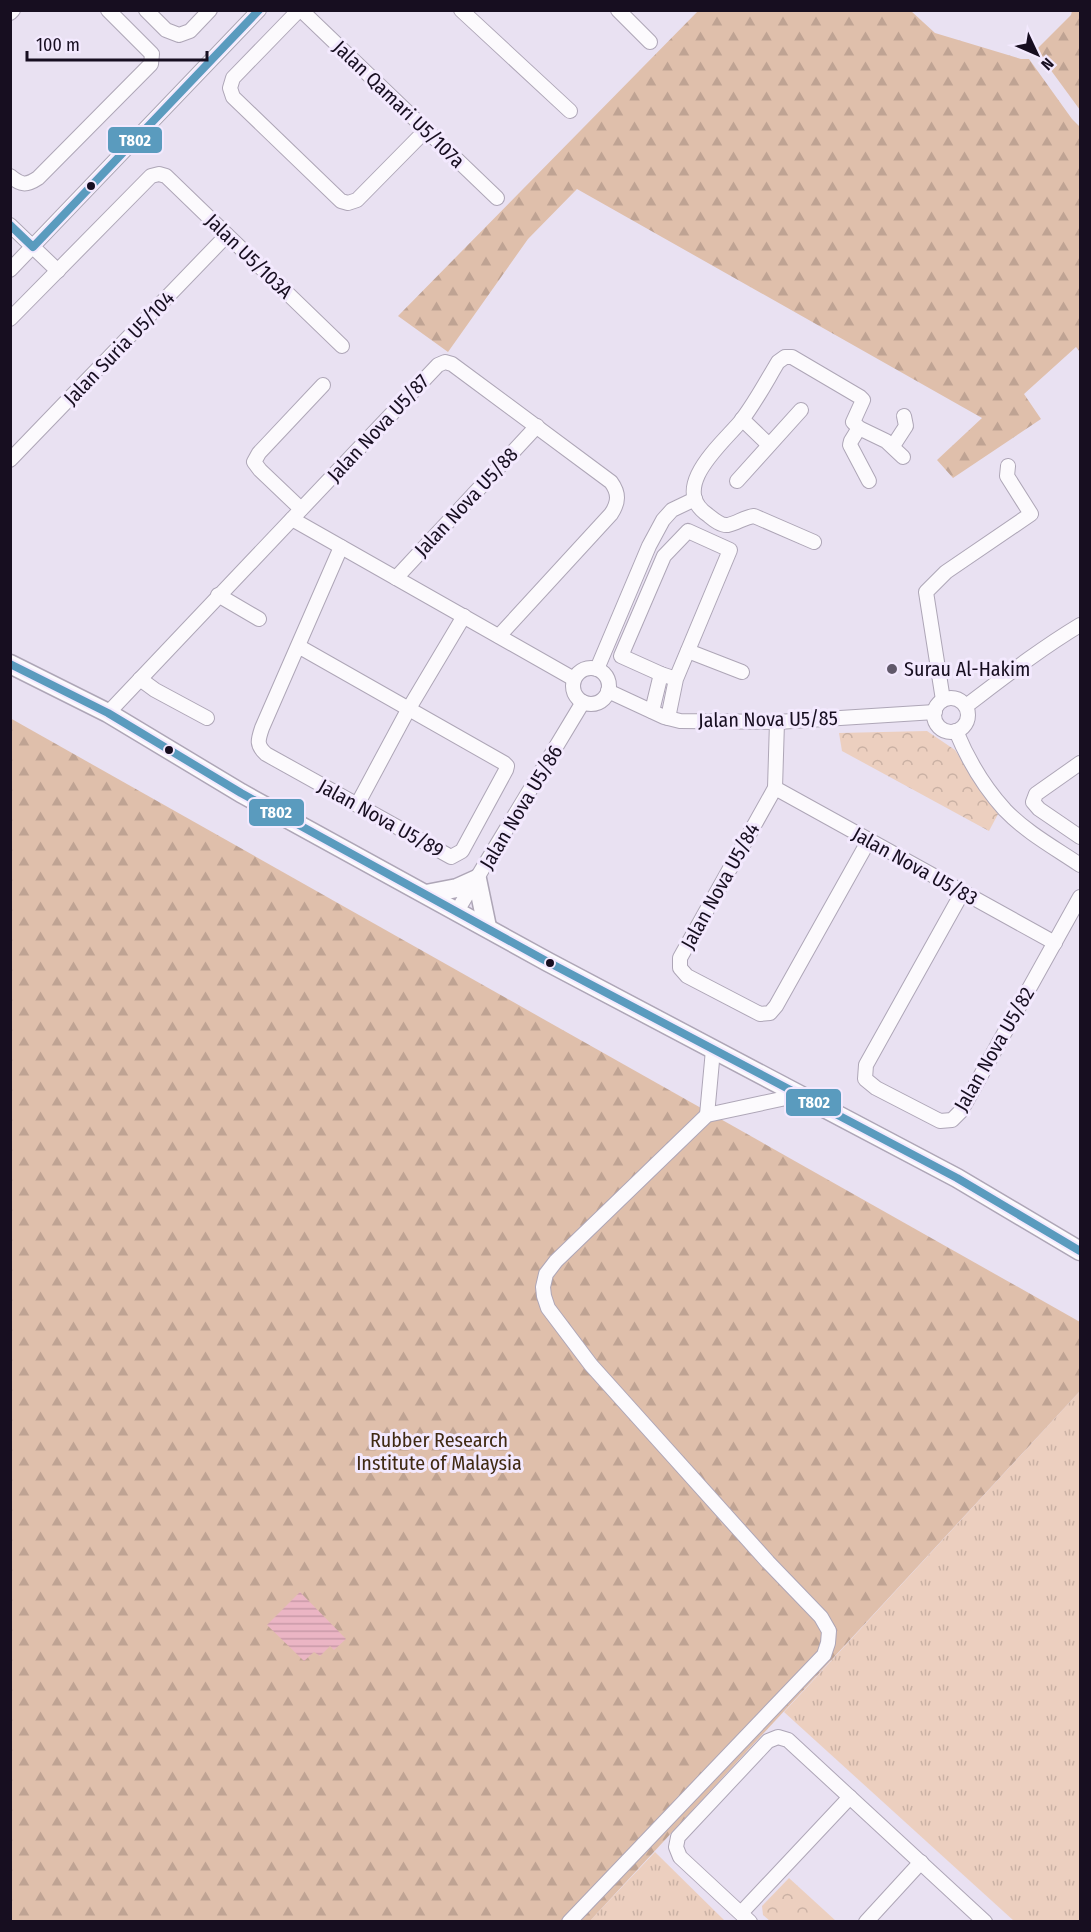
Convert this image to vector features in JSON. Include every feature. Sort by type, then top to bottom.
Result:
[{"type":"street","points":[[10,176],[19,183],[25,184],[38,178],[146,70],[153,59],[152,54],[108,10]]},
{"type":"street","points":[[146,10],[166,30],[179,35],[190,31],[210,10]]},
{"type":"street","points":[[10,270],[258,10]]},
{"type":"street","points":[[300,10],[233,78],[230,88],[233,97],[341,201],[348,203],[357,200],[426,129]]},
{"type":"street","name":"Jalan Qamari U5/107a","points":[[300,10],[497,198]]},
{"type":"street","points":[[461,10],[570,111]]},
{"type":"street","points":[[618,10],[650,42]]},
{"type":"street","name":"Jalan U5/103A","points":[[58,271],[151,176],[159,174],[166,176],[342,346]]},
{"type":"street","points":[[10,225],[58,271],[10,319]]},
{"type":"street","name":"Jalan Suria U5/104","points":[[10,460],[227,235]]},
{"type":"street","points":[[814,542],[759,517],[748,517],[722,525],[704,512],[694,499],[696,479],[700,468],[742,419],[778,362],[785,357],[792,357],[860,397],[863,400],[862,404],[853,422],[893,446],[903,457]]},
{"type":"street","name":"Jalan Nova U5/87","points":[[108,713],[441,363],[452,364],[611,482],[617,490],[617,500],[611,514],[499,636]]},
{"type":"street","points":[[323,385],[259,453],[254,462],[297,514],[341,547],[574,679]]},
{"type":"street","points":[[737,481],[801,410]]},
{"type":"street","points":[[893,446],[906,426],[904,416]]},
{"type":"street","points":[[742,419],[769,445]]},
{"type":"street","name":"Jalan Nova U5/88","points":[[396,578],[537,426]]},
{"type":"street","points":[[860,428],[850,445],[869,481]]},
{"type":"street","points":[[943,700],[926,592],[946,572],[1031,514],[1007,476],[1008,466]]},
{"type":"street","points":[[597,669],[649,546],[663,520],[672,510],[694,499]]},
{"type":"street","points":[[668,718],[676,679],[730,550],[688,531],[664,556],[621,656],[676,679]]},
{"type":"street","name":"Jalan Nova U5/89","points":[[298,646],[507,766],[462,851],[452,857],[266,754],[260,748],[259,739],[262,728],[341,547]]},
{"type":"street","points":[[218,595],[260,619]]},
{"type":"street","points":[[357,805],[408,710],[464,616]]},
{"type":"street","points":[[966,706],[1080,625]]},
{"type":"street","points":[[688,651],[742,672]]},
{"type":"street","points":[[10,664],[108,713],[241,793],[486,927],[957,1178],[1080,1251]]},
{"type":"street","points":[[597,669],[602,671],[608,680],[608,691],[595,703],[583,702],[573,690],[574,679],[581,671],[597,669]]},
{"type":"street","points":[[652,711],[661,674]]},
{"type":"street","points":[[140,679],[155,690],[207,718]]},
{"type":"street","name":"Jalan Nova U5/85","points":[[608,691],[668,718],[681,721],[777,722],[934,712]]},
{"type":"street","points":[[958,699],[966,706],[967,721],[956,731],[949,732],[942,729],[935,720],[934,712],[943,700],[958,699]]},
{"type":"street","name":"Jalan Nova U5/86","points":[[457,911],[583,702]]},
{"type":"street","name":"Jalan Nova U5/84","points":[[777,722],[775,788],[680,958],[680,968],[687,976],[760,1014],[770,1013],[868,840]]},
{"type":"street","points":[[956,731],[963,749],[981,780],[1006,811],[1030,831],[1080,865]]},
{"type":"street","points":[[1080,763],[1036,794],[1033,802],[1039,809],[1080,837]]},
{"type":"street","name":"Jalan Nova U5/83","points":[[775,788],[1055,943]]},
{"type":"street","points":[[426,894],[457,888],[477,879],[486,927]]},
{"type":"street","name":"Jalan Nova U5/82","points":[[962,893],[866,1065],[865,1079],[876,1088],[940,1121],[956,1116],[1080,897]]},
{"type":"street","points":[[707,1115],[713,1050]]},
{"type":"street","points":[[570,1922],[824,1655],[829,1631],[821,1617],[768,1562],[591,1365],[553,1314],[544,1296],[543,1287],[546,1274],[556,1261],[707,1115],[800,1095]]},
{"type":"street","points":[[850,1797],[746,1917],[680,1857],[676,1847],[678,1837],[768,1741],[778,1737],[788,1740],[921,1862],[985,1922]]},
{"type":"street","points":[[866,1922],[921,1862]]},
{"type":"green space","points":[[699,10],[911,11],[935,33],[1021,59],[1029,59],[1080,127],[1080,352],[1076,347],[1024,394],[1041,419],[953,478],[937,460],[982,418],[577,189],[528,239],[448,352],[398,316]]},
{"type":"green space","points":[[1072,11],[1080,11],[1080,110],[1039,54],[1038,48],[1071,15]]},
{"type":"green space","name":"Rubber Research Institute of Malaysia","points":[[10,718],[1080,1322],[1080,1391],[590,1921],[11,1921]]},
{"type":"green space","points":[[927,731],[955,750],[998,814],[989,831],[842,751],[839,733]]},
{"type":"green space","points":[[1080,1391],[1080,1921],[1014,1921],[784,1712]]},
{"type":"green space","points":[[655,1852],[725,1921],[589,1922]]},
{"type":"green space","points":[[789,1878],[836,1921],[770,1921],[763,1915],[762,1906]]},
{"type":"shaded area","points":[[300,1592],[346,1639],[334,1650],[330,1646],[320,1656],[314,1652],[304,1661],[267,1625]]},
{"type":"transit line","name":"T802","points":[[10,225],[33,247],[259,10]]},
{"type":"transit line","name":"T802","points":[[10,664],[108,713],[241,793],[548,962],[957,1178],[1080,1251]]},
{"type":"place","name":"Surau Al-Hakim","points":[[892,669]]}]
